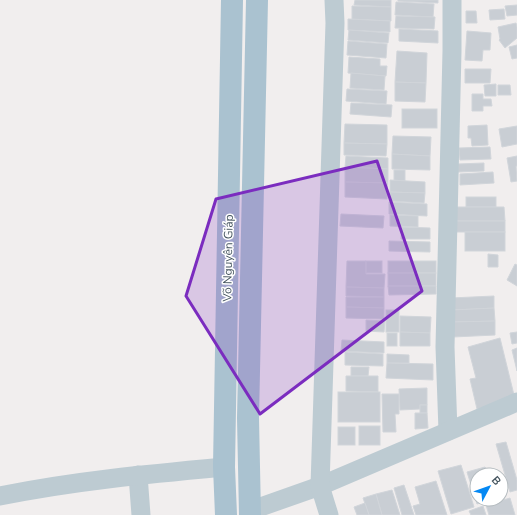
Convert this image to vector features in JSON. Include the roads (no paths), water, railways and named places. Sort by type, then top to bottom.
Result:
[{"type":"main road","name":"Võ Nguyên Giáp","points":[[226,514],[224,467],[232,0]]},
{"type":"main road","name":"Võ Nguyên Giáp","points":[[250,513],[248,418],[257,0]]},
{"type":"main road","points":[[226,514],[250,513]]},
{"type":"street","points":[[329,515],[320,486],[335,31],[334,0]]},
{"type":"street","points":[[448,431],[445,347],[452,0]]},
{"type":"street","points":[[250,513],[320,486],[517,402]]},
{"type":"street","points":[[0,496],[138,475],[224,467]]},
{"type":"street","points":[[138,475],[141,515]]}]
